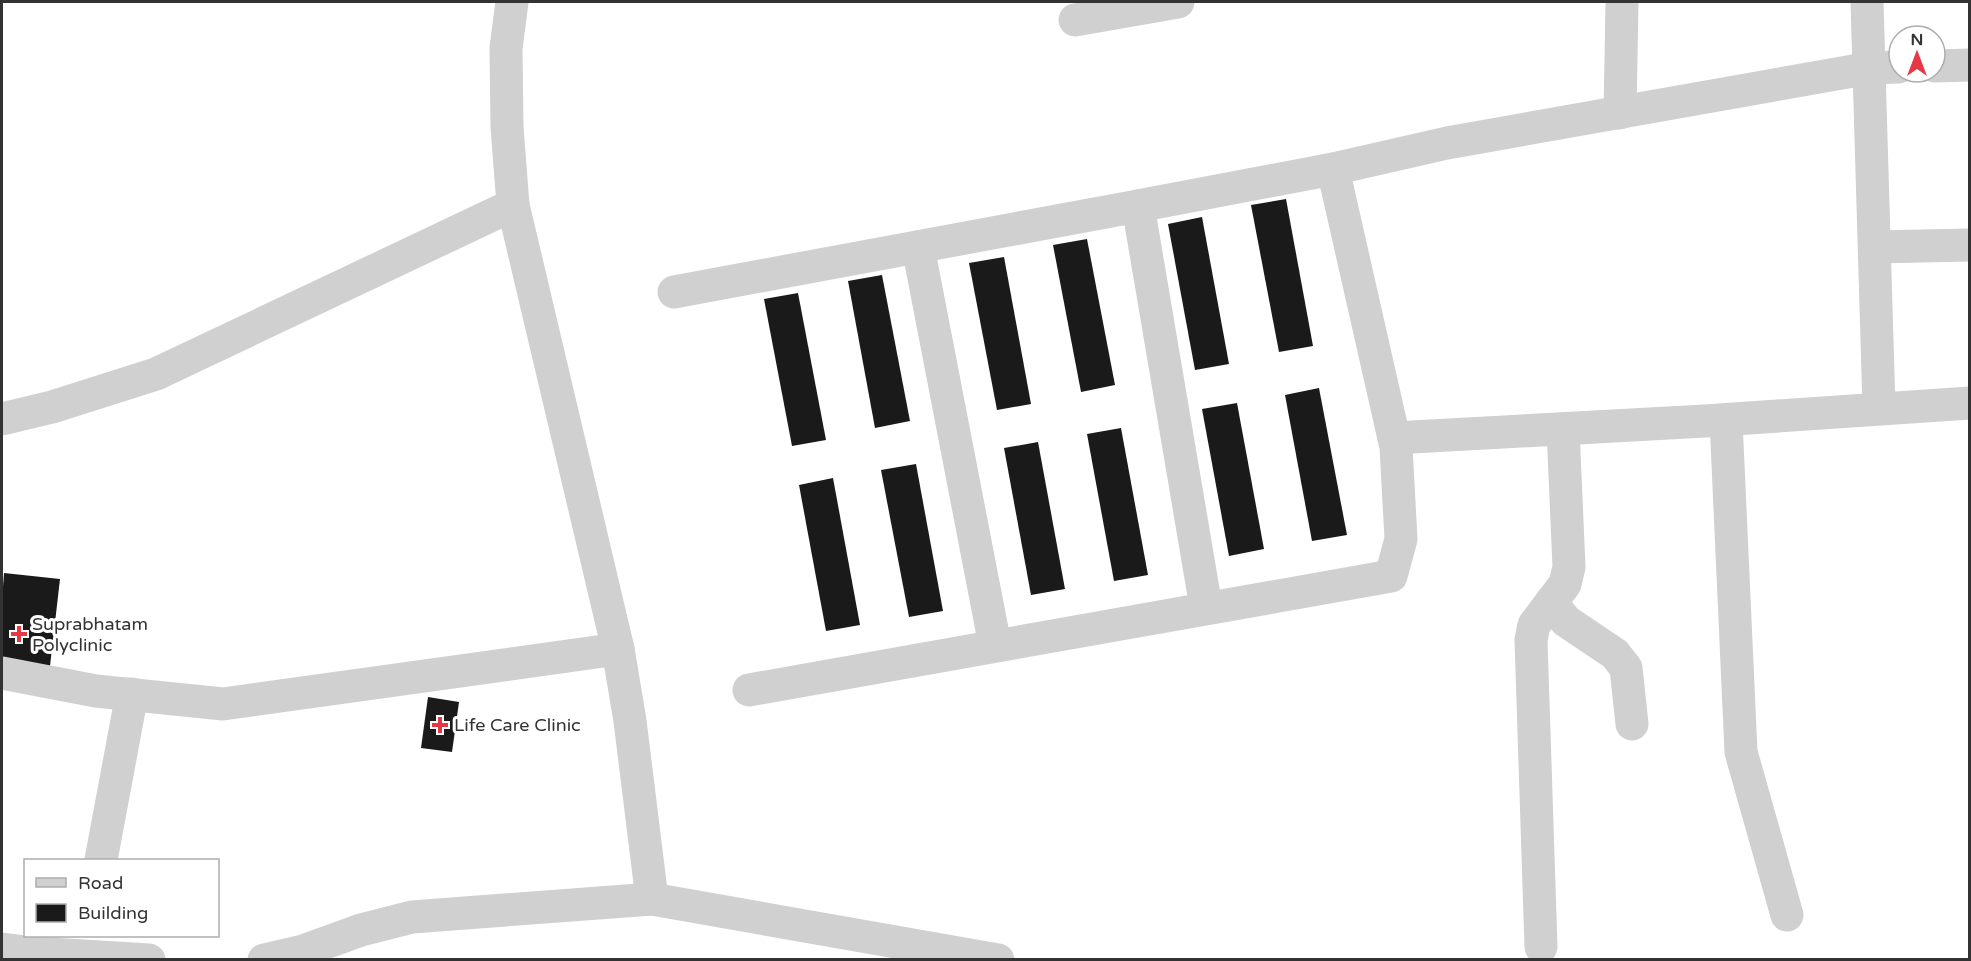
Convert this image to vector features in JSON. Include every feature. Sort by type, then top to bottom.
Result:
[{"type":"street","points":[[512,2],[506,48],[507,127],[513,205],[618,649],[630,721],[652,899]]},
{"type":"street","points":[[1075,20],[1178,2]]},
{"type":"street","points":[[1620,113],[1622,2]]},
{"type":"street","points":[[1867,2],[1884,68],[1875,247],[1879,408]]},
{"type":"street","points":[[1947,66],[1970,65]]},
{"type":"street","points":[[674,292],[1333,169],[1447,143],[1884,68]]},
{"type":"street","points":[[748,690],[1391,576],[1401,539],[1396,447],[1333,169]]},
{"type":"street","points":[[2,419],[52,407],[156,374],[513,205]]},
{"type":"street","points":[[1138,206],[1206,607]]},
{"type":"street","points":[[1875,247],[1970,244]]},
{"type":"street","points":[[918,247],[995,645]]},
{"type":"street","points":[[1394,438],[1970,404]]},
{"type":"street","points":[[1726,420],[1741,752],[1787,915]]},
{"type":"street","points":[[1541,947],[1531,640],[1534,625],[1565,584],[1569,567],[1563,429]]},
{"type":"street","points":[[1551,602],[1566,621],[1615,654],[1626,668],[1632,724]]},
{"type":"street","points":[[2,673],[96,691],[223,704],[618,649]]},
{"type":"street","points":[[101,859],[132,694]]},
{"type":"street","points":[[264,960],[303,951],[359,945],[412,917],[652,899],[998,960]]},
{"type":"street","points":[[2,949],[85,950],[149,960]]},
{"type":"building","points":[[1286,199],[1313,346],[1279,352],[1251,205]]},
{"type":"building","points":[[1202,217],[1229,364],[1195,370],[1168,224]]},
{"type":"building","points":[[1087,239],[1115,385],[1081,392],[1053,245]]},
{"type":"building","points":[[1004,257],[1031,404],[997,410],[969,263]]},
{"type":"building","points":[[882,275],[910,421],[875,428],[848,281]]},
{"type":"building","points":[[798,293],[826,440],[792,446],[764,299]]},
{"type":"building","points":[[1319,388],[1347,535],[1312,541],[1285,395]]},
{"type":"building","points":[[1237,403],[1264,549],[1229,556],[1202,409]]},
{"type":"building","points":[[1121,428],[1148,575],[1114,581],[1087,434]]},
{"type":"building","points":[[1038,442],[1065,589],[1031,595],[1004,448]]},
{"type":"building","points":[[916,464],[943,611],[909,617],[881,470]]},
{"type":"building","points":[[833,478],[860,625],[826,631],[799,485]]},
{"type":"building","points":[[4,573],[60,579],[50,666],[2,661]]},
{"type":"building","points":[[428,697],[459,702],[452,752],[421,748]]},
{"type":"place","name":"Suprabhatam Polyclinic","points":[[19,634]]},
{"type":"place","name":"Life Care Clinic","points":[[440,725]]}]
